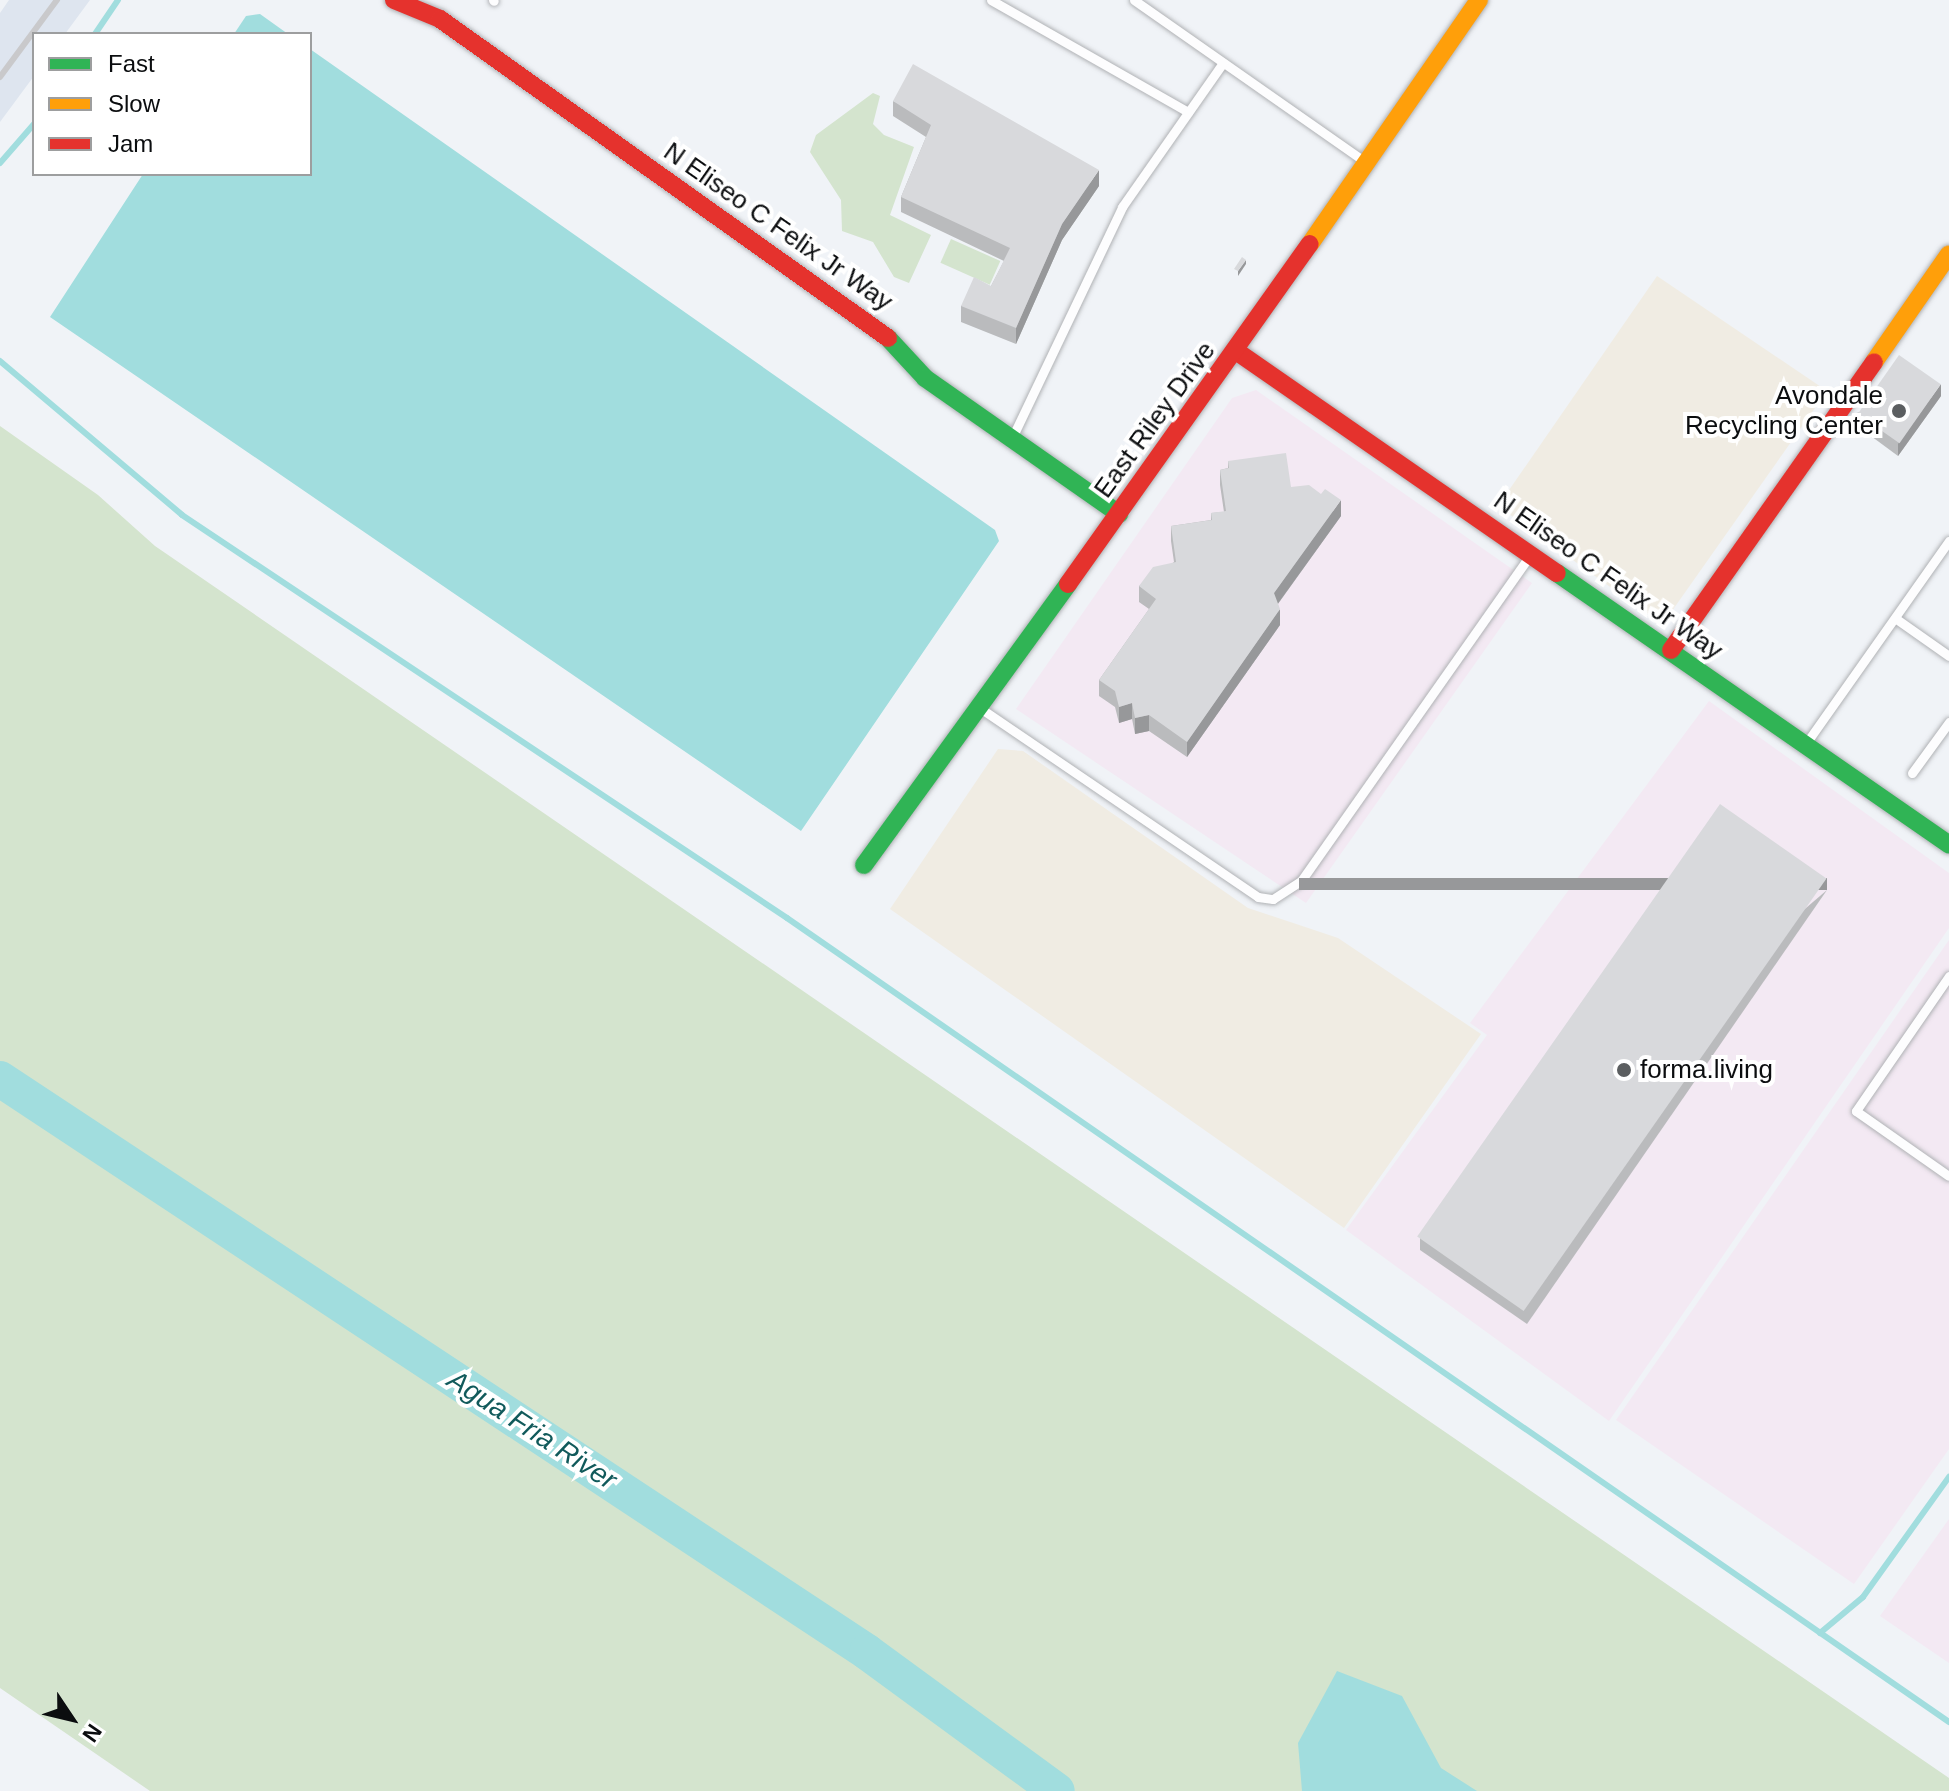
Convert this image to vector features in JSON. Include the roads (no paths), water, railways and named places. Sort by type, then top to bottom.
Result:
[{"type":"street","name":"N Eliseo C Felix Jr Way","points":[[394,0],[440,19],[883,333],[925,378],[1119,514]]},
{"type":"street","name":"East Riley Drive","points":[[864,865],[1236,351],[1479,0]]},
{"type":"street","points":[[1671,650],[1949,254]]},
{"type":"street","name":"N Eliseo C Felix Jr Way","points":[[1236,351],[1949,844]]},
{"type":"lane","points":[[991,0],[1188,112]]},
{"type":"lane","points":[[1134,0],[1367,163]]},
{"type":"lane","points":[[1011,440],[1122,207],[1223,63]]},
{"type":"lane","points":[[1805,745],[1949,541]]},
{"type":"lane","points":[[980,708],[1258,897],[1273,899],[1301,881],[1531,555]]},
{"type":"lane","points":[[1895,618],[1949,656]]},
{"type":"lane","points":[[1912,773],[1949,722]]},
{"type":"lane","points":[[1949,976],[1856,1111],[1949,1176]]},
{"type":"water","points":[[260,14],[285,32],[235,32],[246,16]]},
{"type":"water","points":[[312,50],[995,530],[999,541],[801,831],[50,317],[142,176],[312,176]]},
{"type":"water","points":[[1337,1671],[1402,1696],[1441,1768],[1477,1791],[1302,1791],[1298,1743]]},
{"type":"waterway","points":[[96,32],[118,0]]},
{"type":"waterway","points":[[0,163],[32,126]]},
{"type":"waterway","points":[[0,361],[182,515],[787,918],[1949,1722]]},
{"type":"waterway","name":"Agua Fria River","points":[[0,1079],[867,1652],[1057,1791]]},
{"type":"waterway","points":[[1820,1633],[1863,1597],[1949,1477]]},
{"type":"railway","points":[[33,32],[57,0]]},
{"type":"railway","points":[[0,77],[32,34]]},
{"type":"place","name":"Avondale Recycling Center","points":[[1899,411]]},
{"type":"place","name":"forma.living","points":[[1624,1070]]}]
